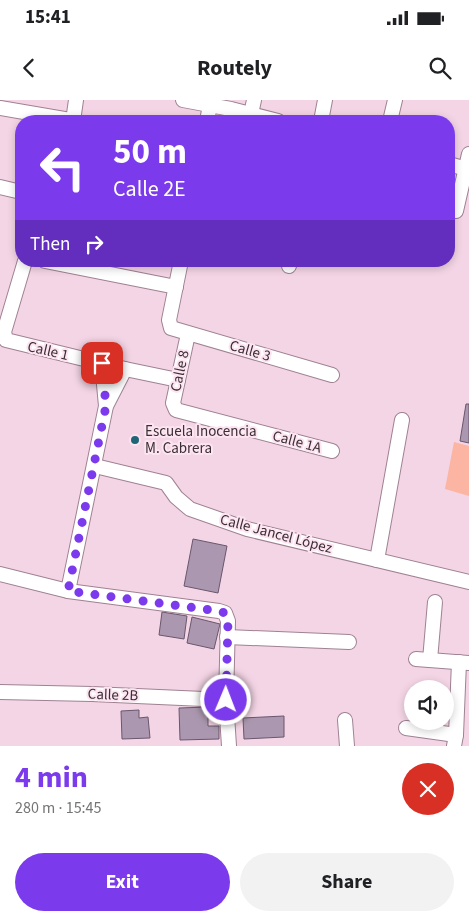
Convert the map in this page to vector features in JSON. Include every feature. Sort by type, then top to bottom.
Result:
[{"type":"street","points":[[75,115],[76,100]]},
{"type":"street","points":[[183,100],[210,105],[252,107],[267,115]]},
{"type":"street","points":[[322,115],[325,100]]},
{"type":"street","points":[[391,115],[395,100]]},
{"type":"street","points":[[208,115],[210,105]]},
{"type":"street","points":[[0,108],[38,115]]},
{"type":"street","points":[[458,212],[469,154]]},
{"type":"street","points":[[455,166],[466,169]]},
{"type":"street","points":[[0,187],[15,191]]},
{"type":"street","name":"Calle 1","points":[[22,267],[4,332],[6,340],[124,369],[178,380]]},
{"type":"street","points":[[75,267],[176,287],[180,267]]},
{"type":"street","name":"Calle 3","points":[[176,287],[169,320],[169,326],[174,330],[332,375]]},
{"type":"street","name":"Calle 8","points":[[175,408],[174,403],[178,380],[188,334]]},
{"type":"street","points":[[102,363],[106,406]]},
{"type":"street","points":[[68,591],[106,406],[124,369]]},
{"type":"street","name":"Calle 1A","points":[[175,408],[332,451]]},
{"type":"street","points":[[377,560],[402,420]]},
{"type":"street","name":"Calle Jancel López","points":[[95,466],[166,483],[176,497],[190,509],[247,529],[469,582]]},
{"type":"street","points":[[0,574],[68,591],[225,613],[230,637],[226,700],[229,746]]},
{"type":"street","points":[[414,730],[455,740],[464,662],[423,660],[435,602]]},
{"type":"street","points":[[230,637],[349,642]]},
{"type":"street","name":"Calle 2B","points":[[0,692],[226,700]]},
{"type":"street","points":[[346,720],[347,746]]},
{"type":"shaded area","points":[[454,442],[469,446],[469,496],[445,489]]},
{"type":"building","points":[[466,404],[469,404],[469,443],[460,441]]},
{"type":"building","points":[[193,539],[227,546],[218,593],[184,586]]},
{"type":"building","points":[[162,612],[187,616],[184,639],[159,635]]},
{"type":"building","points":[[192,617],[220,624],[214,649],[187,643]]},
{"type":"building","points":[[208,707],[208,726],[219,726],[219,739],[180,740],[179,708]]},
{"type":"building","points":[[139,710],[139,718],[148,717],[150,738],[122,739],[121,711]]},
{"type":"building","points":[[284,716],[284,737],[244,739],[243,718]]},
{"type":"place","name":"Escuela Inocencia M. Cabrera","points":[[135,440]]},
{"type":"route","points":[[102,363],[106,406],[68,591],[225,613],[228,621],[226,700]]}]
